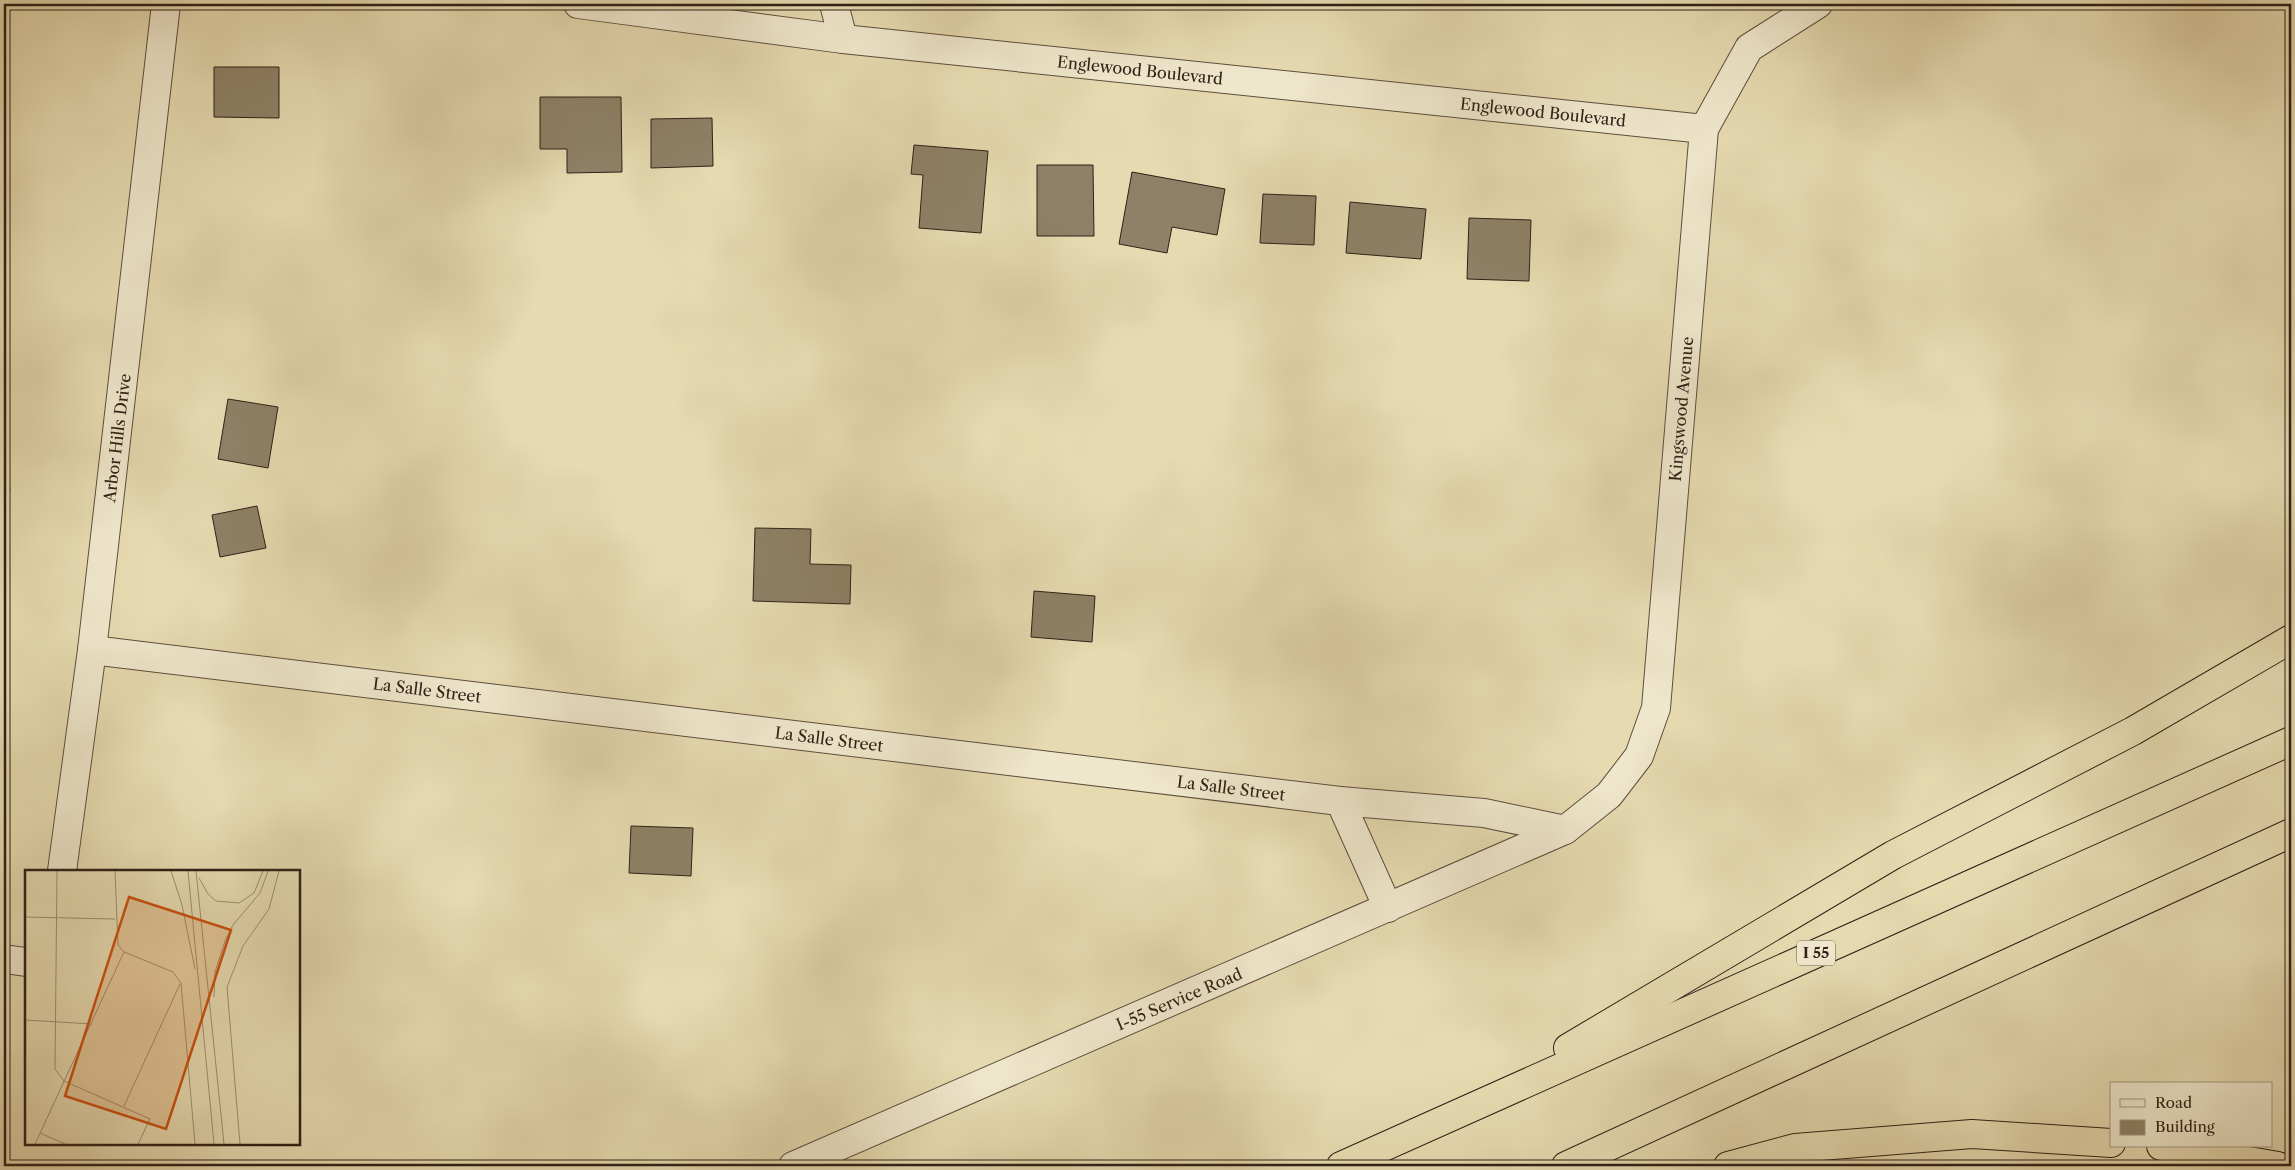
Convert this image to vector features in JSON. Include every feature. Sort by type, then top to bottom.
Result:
[{"type":"highway","points":[[1457,1114],[1893,854],[2133,730],[2291,639]]},
{"type":"highway","name":"I 55","points":[[1341,1166],[2291,741]]},
{"type":"highway","points":[[1566,1166],[2291,833]]},
{"type":"highway","points":[[1728,1166],[1795,1148],[1972,1134],[2110,1143]]},
{"type":"highway","points":[[2172,1148],[2278,1166]]},
{"type":"street","name":"Arbor Hills Drive","points":[[62,870],[92,650],[166,4]]},
{"type":"street","name":"Englewood Boulevard","points":[[578,4],[844,39],[1704,129]]},
{"type":"street","points":[[834,4],[844,39]]},
{"type":"street","name":"Kingswood Avenue","points":[[1565,830],[1609,795],[1639,756],[1656,708],[1704,129],[1749,48],[1818,4]]},
{"type":"street","name":"La Salle Street","points":[[92,650],[1340,801],[1484,813],[1565,830]]},
{"type":"street","points":[[1340,801],[1388,908]]},
{"type":"street","name":"I-55 Service Road","points":[[793,1166],[1565,830]]},
{"type":"street","points":[[4,959],[25,962]]},
{"type":"building","points":[[214,67],[279,67],[279,118],[214,117]]},
{"type":"building","points":[[540,97],[621,97],[622,172],[567,173],[567,149],[540,149]]},
{"type":"building","points":[[712,118],[713,166],[651,168],[651,119]]},
{"type":"building","points":[[914,145],[988,151],[981,233],[919,228],[923,175],[911,174]]},
{"type":"building","points":[[1037,165],[1093,165],[1094,236],[1037,236]]},
{"type":"building","points":[[1132,172],[1225,189],[1217,235],[1172,227],[1167,253],[1119,244]]},
{"type":"building","points":[[1263,194],[1316,196],[1314,245],[1260,243]]},
{"type":"building","points":[[1350,202],[1426,209],[1421,259],[1346,253]]},
{"type":"building","points":[[1469,218],[1531,220],[1529,281],[1467,279]]},
{"type":"building","points":[[228,399],[278,407],[268,468],[218,459]]},
{"type":"building","points":[[4,488],[10,489],[4,527]]},
{"type":"building","points":[[257,506],[266,548],[220,557],[212,515]]},
{"type":"building","points":[[755,528],[811,529],[810,564],[851,565],[850,604],[753,601]]},
{"type":"building","points":[[1034,591],[1095,596],[1092,642],[1031,637]]},
{"type":"building","points":[[631,826],[693,828],[691,876],[629,873]]}]
